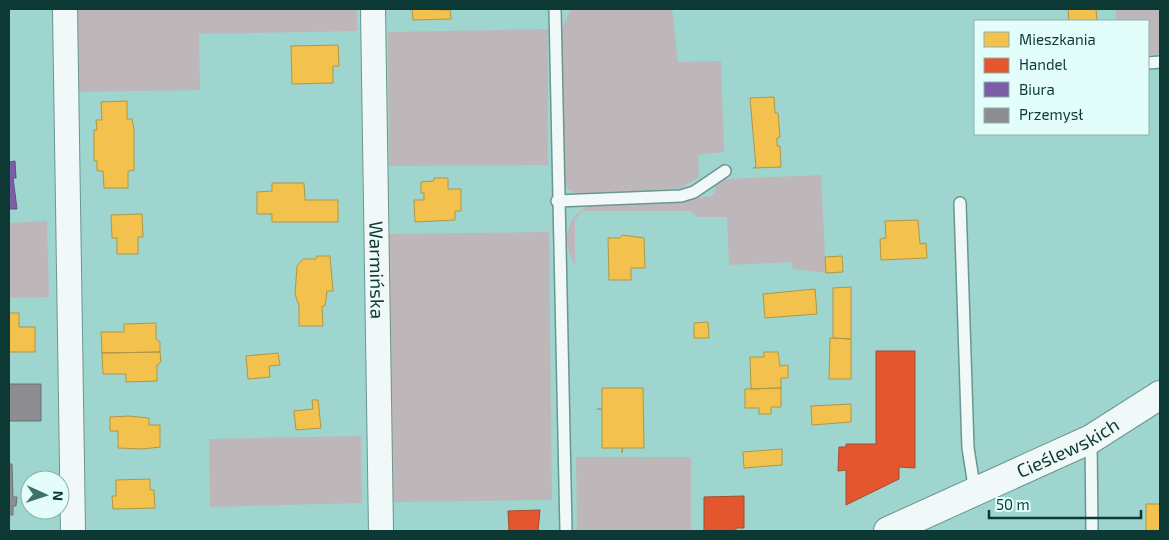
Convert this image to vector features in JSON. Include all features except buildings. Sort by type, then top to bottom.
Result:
[{"type":"street","points":[[65,9],[72,531]]},
{"type":"street","name":"Warmińska","points":[[373,9],[381,531]]},
{"type":"street","name":"Cieślewskich","points":[[888,531],[1091,439],[1160,394]]},
{"type":"lane","points":[[554,9],[566,531]]},
{"type":"lane","points":[[557,201],[681,196],[694,192],[725,171]]},
{"type":"lane","points":[[960,203],[968,448],[975,492]]},
{"type":"lane","points":[[1091,439],[1092,531]]},
{"type":"shaded area","points":[[76,9],[357,9],[357,31],[199,34],[200,90],[77,92]]},
{"type":"shaded area","points":[[571,9],[672,9],[678,62],[721,61],[724,152],[698,155],[699,177],[681,188],[579,195],[568,190],[563,181],[562,29]]},
{"type":"shaded area","points":[[1115,9],[1160,9],[1160,54],[1149,55],[1149,20],[1117,20]]},
{"type":"shaded area","points":[[548,29],[548,165],[389,166],[388,32]]},
{"type":"shaded area","points":[[821,175],[826,273],[793,269],[791,262],[729,265],[727,217],[698,217],[690,211],[582,211],[575,220],[575,264],[570,256],[567,238],[571,221],[577,214],[584,209],[593,205],[669,202],[711,196],[715,192],[717,182],[725,176],[726,179]]},
{"type":"shaded area","points":[[47,221],[49,297],[9,298],[9,223]]},
{"type":"shaded area","points":[[549,232],[552,500],[392,502],[389,234]]},
{"type":"shaded area","points":[[361,436],[362,503],[210,507],[209,439]]},
{"type":"shaded area","points":[[576,457],[691,457],[691,531],[577,531]]}]
